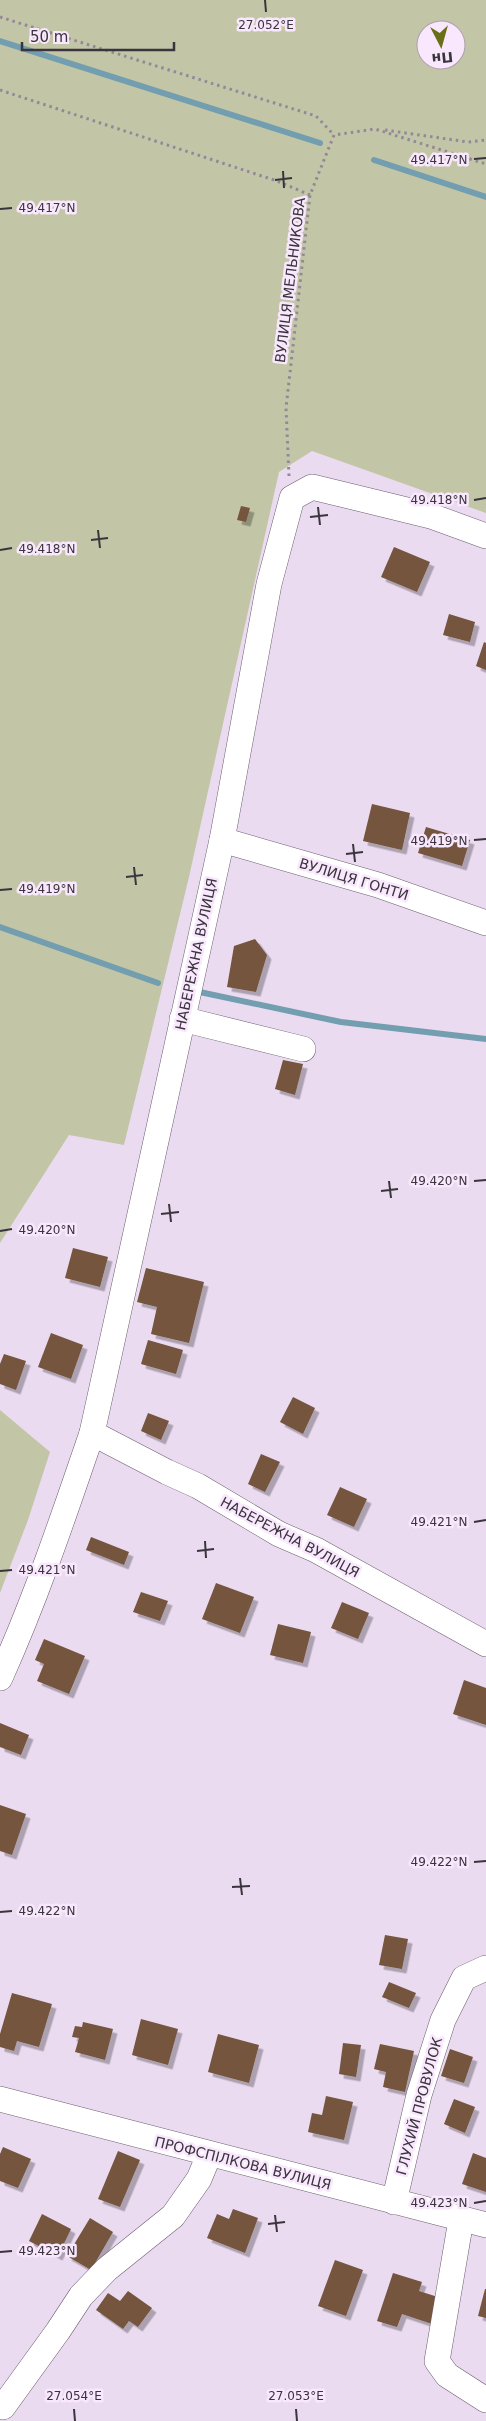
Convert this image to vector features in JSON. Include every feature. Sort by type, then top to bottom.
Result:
[{"type":"street","points":[[302,493],[431,516],[486,536]]},
{"type":"street","name":"НАБЕРЕЖНА ВУЛИЦЯ","points":[[0,1678],[16,1643],[92,1432],[222,840],[270,584],[302,493]]},
{"type":"street","name":"ВУЛИЦЯ ГОНТИ","points":[[222,840],[378,885],[486,922]]},
{"type":"street","points":[[182,1019],[303,1049]]},
{"type":"street","name":"НАБЕРЕЖНА ВУЛИЦЯ","points":[[92,1432],[167,1472],[198,1486],[279,1534],[332,1559],[486,1644]]},
{"type":"street","name":"ГЛУХИЙ ПРОВУЛОК","points":[[394,2202],[419,2095],[443,2020],[464,1978],[486,1968]]},
{"type":"street","name":"ПРОФСПІЛКОВА ВУЛИЦЯ","points":[[0,2099],[209,2155],[486,2225]]},
{"type":"street","points":[[3,2407],[58,2332],[81,2296],[107,2269],[173,2216],[199,2179],[209,2155]]},
{"type":"street","points":[[461,2220],[437,2361],[447,2375],[486,2400]]},
{"type":"path","points":[[0,17],[316,116],[334,135],[375,129],[468,142],[486,140]]},
{"type":"path","points":[[0,90],[277,181],[310,195]]},
{"type":"path","points":[[375,129],[486,164]]},
{"type":"path","name":"ВУЛИЦЯ МЕЛЬНИКОВА","points":[[302,493],[288,466],[286,408],[310,195],[334,135]]},
{"type":"green space","points":[[0,0],[486,0],[486,513],[312,451],[279,472],[189,877],[124,1145],[69,1135],[0,1243]]},
{"type":"green space","points":[[0,1410],[50,1452],[28,1520],[0,1593]]},
{"type":"building","points":[[241,506],[250,508],[246,522],[237,520]]},
{"type":"building","points":[[394,547],[430,562],[417,592],[381,577]]},
{"type":"building","points":[[449,614],[475,622],[470,642],[443,635]]},
{"type":"building","points":[[484,642],[486,643],[486,670],[476,666]]},
{"type":"building","points":[[372,804],[410,813],[402,850],[363,841]]},
{"type":"building","points":[[426,827],[470,840],[462,866],[418,853]]},
{"type":"building","points":[[255,939],[267,955],[256,992],[227,987],[234,946]]},
{"type":"building","points":[[283,1060],[303,1064],[295,1095],[275,1089]]},
{"type":"building","points":[[73,1248],[108,1257],[100,1287],[65,1278]]},
{"type":"building","points":[[146,1268],[204,1282],[189,1343],[151,1334],[157,1307],[137,1302]]},
{"type":"building","points":[[51,1333],[83,1345],[71,1379],[38,1367]]},
{"type":"building","points":[[148,1340],[183,1350],[176,1374],[141,1364]]},
{"type":"building","points":[[4,1354],[26,1361],[16,1390],[0,1384],[0,1364]]},
{"type":"building","points":[[293,1397],[315,1408],[303,1434],[280,1422]]},
{"type":"building","points":[[148,1413],[169,1421],[161,1440],[141,1431]]},
{"type":"building","points":[[261,1454],[280,1462],[265,1492],[248,1484]]},
{"type":"building","points":[[340,1487],[367,1499],[354,1527],[327,1515]]},
{"type":"building","points":[[91,1537],[129,1552],[124,1565],[86,1550]]},
{"type":"building","points":[[216,1583],[254,1597],[240,1633],[202,1619]]},
{"type":"building","points":[[141,1592],[168,1601],[160,1621],[133,1612]]},
{"type":"building","points":[[342,1602],[369,1613],[358,1639],[331,1628]]},
{"type":"building","points":[[278,1624],[311,1632],[303,1663],[270,1655]]},
{"type":"building","points":[[44,1639],[85,1656],[69,1694],[37,1681],[44,1664],[35,1660]]},
{"type":"building","points":[[464,1680],[486,1688],[486,1725],[453,1714]]},
{"type":"building","points":[[0,1723],[29,1735],[21,1755],[0,1747]]},
{"type":"building","points":[[0,1805],[26,1814],[12,1855],[0,1851]]},
{"type":"building","points":[[385,1935],[408,1939],[402,1969],[379,1965]]},
{"type":"building","points":[[389,1982],[416,1993],[409,2008],[382,1997]]},
{"type":"building","points":[[12,1993],[52,2004],[39,2047],[17,2041],[14,2051],[0,2047],[0,2034]]},
{"type":"building","points":[[141,2019],[178,2029],[168,2065],[132,2055]]},
{"type":"building","points":[[83,2022],[113,2029],[105,2060],[75,2052],[79,2038],[72,2037],[75,2026],[82,2027]]},
{"type":"building","points":[[218,2034],[259,2045],[249,2083],[208,2072]]},
{"type":"building","points":[[343,2043],[361,2045],[356,2077],[339,2074]]},
{"type":"building","points":[[380,2044],[414,2051],[405,2092],[383,2087],[386,2072],[374,2069]]},
{"type":"building","points":[[450,2049],[473,2057],[464,2083],[441,2076]]},
{"type":"building","points":[[326,2096],[353,2102],[344,2140],[308,2132],[312,2113],[322,2115]]},
{"type":"building","points":[[454,2099],[475,2107],[465,2133],[444,2124]]},
{"type":"building","points":[[3,2147],[31,2159],[18,2188],[0,2181],[0,2154]]},
{"type":"building","points":[[118,2151],[140,2160],[120,2207],[98,2199]]},
{"type":"building","points":[[473,2153],[486,2158],[486,2192],[462,2184]]},
{"type":"building","points":[[233,2209],[258,2218],[245,2253],[207,2238],[217,2214],[229,2219]]},
{"type":"building","points":[[42,2214],[71,2229],[58,2256],[29,2241]]},
{"type":"building","points":[[90,2218],[113,2232],[91,2270],[67,2256]]},
{"type":"building","points":[[335,2260],[363,2270],[346,2316],[318,2306]]},
{"type":"building","points":[[393,2273],[422,2282],[419,2291],[441,2298],[432,2324],[402,2314],[397,2327],[377,2321]]},
{"type":"building","points":[[486,2289],[486,2318],[478,2316]]},
{"type":"building","points":[[128,2291],[152,2308],[138,2327],[129,2321],[123,2329],[96,2310],[108,2293],[120,2301]]},
{"type":"waterway","points":[[0,41],[320,143]]},
{"type":"waterway","points":[[374,160],[486,197]]},
{"type":"waterway","points":[[0,927],[158,983]]},
{"type":"waterway","points":[[195,991],[341,1022],[486,1039]]}]
